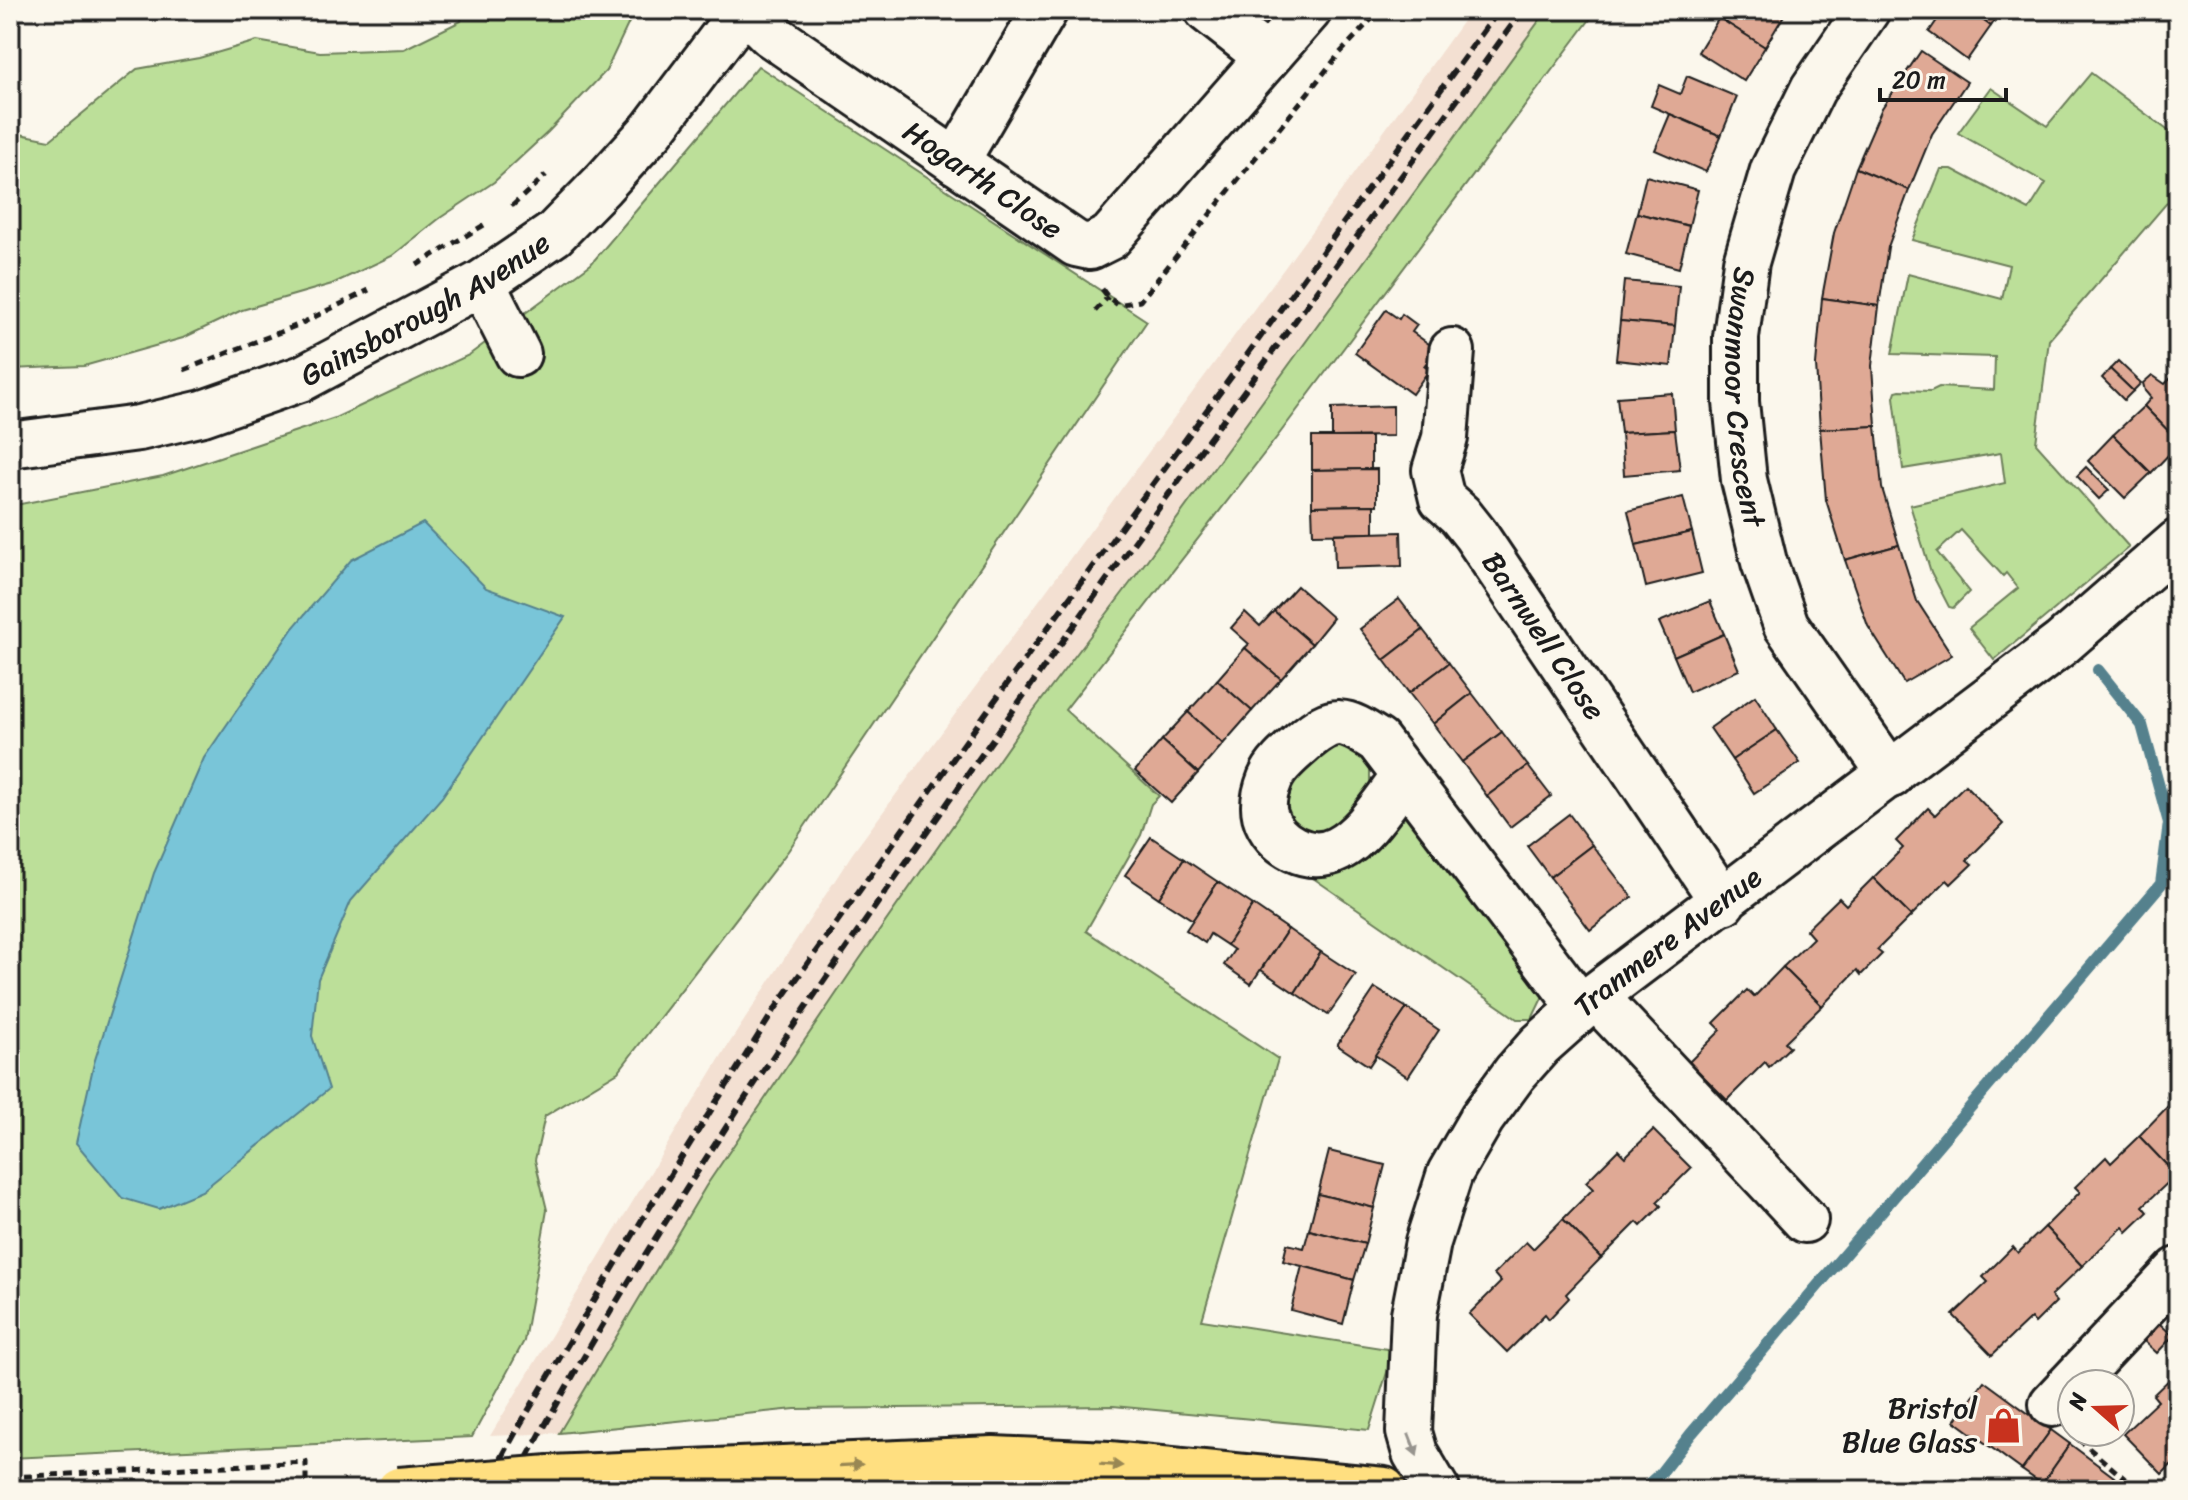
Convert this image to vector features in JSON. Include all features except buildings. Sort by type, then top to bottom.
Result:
[{"type":"main road","points":[[399,1490],[550,1478],[993,1459],[1109,1464],[1384,1490]]},
{"type":"street","name":"Gainsborough Avenue","points":[[10,445],[139,428],[232,403],[303,378],[482,283],[564,224],[652,130],[745,10]]},
{"type":"street","name":"Hogarth Close","points":[[745,10],[770,34],[956,162],[1076,244],[1090,247],[1110,237],[1305,14]]},
{"type":"street","points":[[956,162],[1045,10]]},
{"type":"street","points":[[1207,10],[1267,57]]},
{"type":"street","name":"Swanmoor Crescent","points":[[1867,10],[1813,89],[1773,170],[1746,262],[1736,337],[1736,402],[1744,480],[1764,562],[1786,625],[1891,775]]},
{"type":"street","points":[[482,283],[518,354]]},
{"type":"street","name":"Barnwell Close","points":[[1452,351],[1445,438],[1435,470],[1442,499],[1475,534],[1723,902]]},
{"type":"street","name":"Tranmere Avenue","points":[[1437,1490],[1415,1453],[1409,1432],[1414,1314],[1428,1242],[1450,1173],[1482,1118],[1515,1073],[1540,1045],[1588,1002],[2061,644],[2178,542]]},
{"type":"street","points":[[1404,777],[1588,1002],[1805,1220]]},
{"type":"street","points":[[2052,1404],[2178,1270]]},
{"type":"path","points":[[1090,247],[1095,276],[1108,297],[1118,305],[1140,301],[1340,53],[1380,10]]},
{"type":"path","points":[[505,213],[549,172]]},
{"type":"path","points":[[413,267],[492,221]]},
{"type":"path","points":[[170,373],[185,370],[298,325],[374,287]]},
{"type":"path","points":[[1095,311],[1108,297]]},
{"type":"path","points":[[2052,1404],[2046,1412],[2138,1490]]},
{"type":"path","points":[[10,1477],[306,1462],[306,1490]]},
{"type":"shaded area","points":[[1471,10],[1547,10],[1134,578],[1028,718],[859,960],[706,1186],[559,1433],[490,1436],[725,1050],[852,854]]},
{"type":"green space","points":[[463,10],[626,10],[632,16],[606,71],[548,132],[494,182],[440,218],[392,256],[332,284],[242,310],[183,338],[84,366],[10,369],[10,132],[50,140],[137,69],[199,58],[257,41],[320,52],[404,49],[461,21]]},
{"type":"green space","points":[[1547,10],[1597,10],[1277,437],[1065,710],[1159,796],[1151,804],[1141,835],[1086,931],[1278,1059],[1202,1320],[1394,1350],[1369,1430],[1113,1406],[795,1409],[559,1433],[706,1186],[859,960],[1028,718],[1134,578]]},
{"type":"green space","points":[[758,66],[1147,321],[788,851],[618,1072],[545,1116],[535,1160],[547,1210],[524,1341],[472,1437],[10,1458],[10,506],[163,476],[335,418],[469,355],[591,264]]},
{"type":"green space","points":[[2091,73],[2178,138],[2178,190],[2049,340],[2036,443],[2129,547],[1994,660],[1969,628],[2018,588],[1961,530],[1937,552],[1969,592],[1953,608],[1949,607],[1931,572],[1910,505],[2005,483],[2001,453],[1903,469],[1894,397],[1900,390],[1931,391],[1939,387],[1994,390],[1995,357],[1892,354],[1908,274],[2002,299],[2009,265],[1912,240],[1941,169],[1952,169],[2029,210],[2046,183],[1958,133],[1991,88],[2047,126]]},
{"type":"green space","points":[[1347,744],[1370,762],[1370,786],[1330,832],[1305,834],[1283,817],[1285,791],[1326,749]]},
{"type":"green space","points":[[1409,813],[1538,987],[1543,996],[1532,1019],[1517,1019],[1313,878],[1373,849]]},
{"type":"water","points":[[423,523],[486,588],[565,617],[442,797],[351,901],[318,979],[312,1036],[329,1089],[202,1191],[159,1209],[122,1198],[76,1143],[94,1063],[154,873],[204,758],[293,628],[351,560]]},
{"type":"waterway","points":[[1642,1490],[1660,1474],[2161,884],[2169,823],[2142,725],[2098,670]]},
{"type":"railway","points":[[484,1490],[643,1218],[775,1009],[993,703],[1499,10]]},
{"type":"railway","points":[[510,1490],[655,1238],[815,995],[1073,627],[1523,10]]},
{"type":"place","name":"Bristol Blue Glass","points":[[2003,1425]]}]
